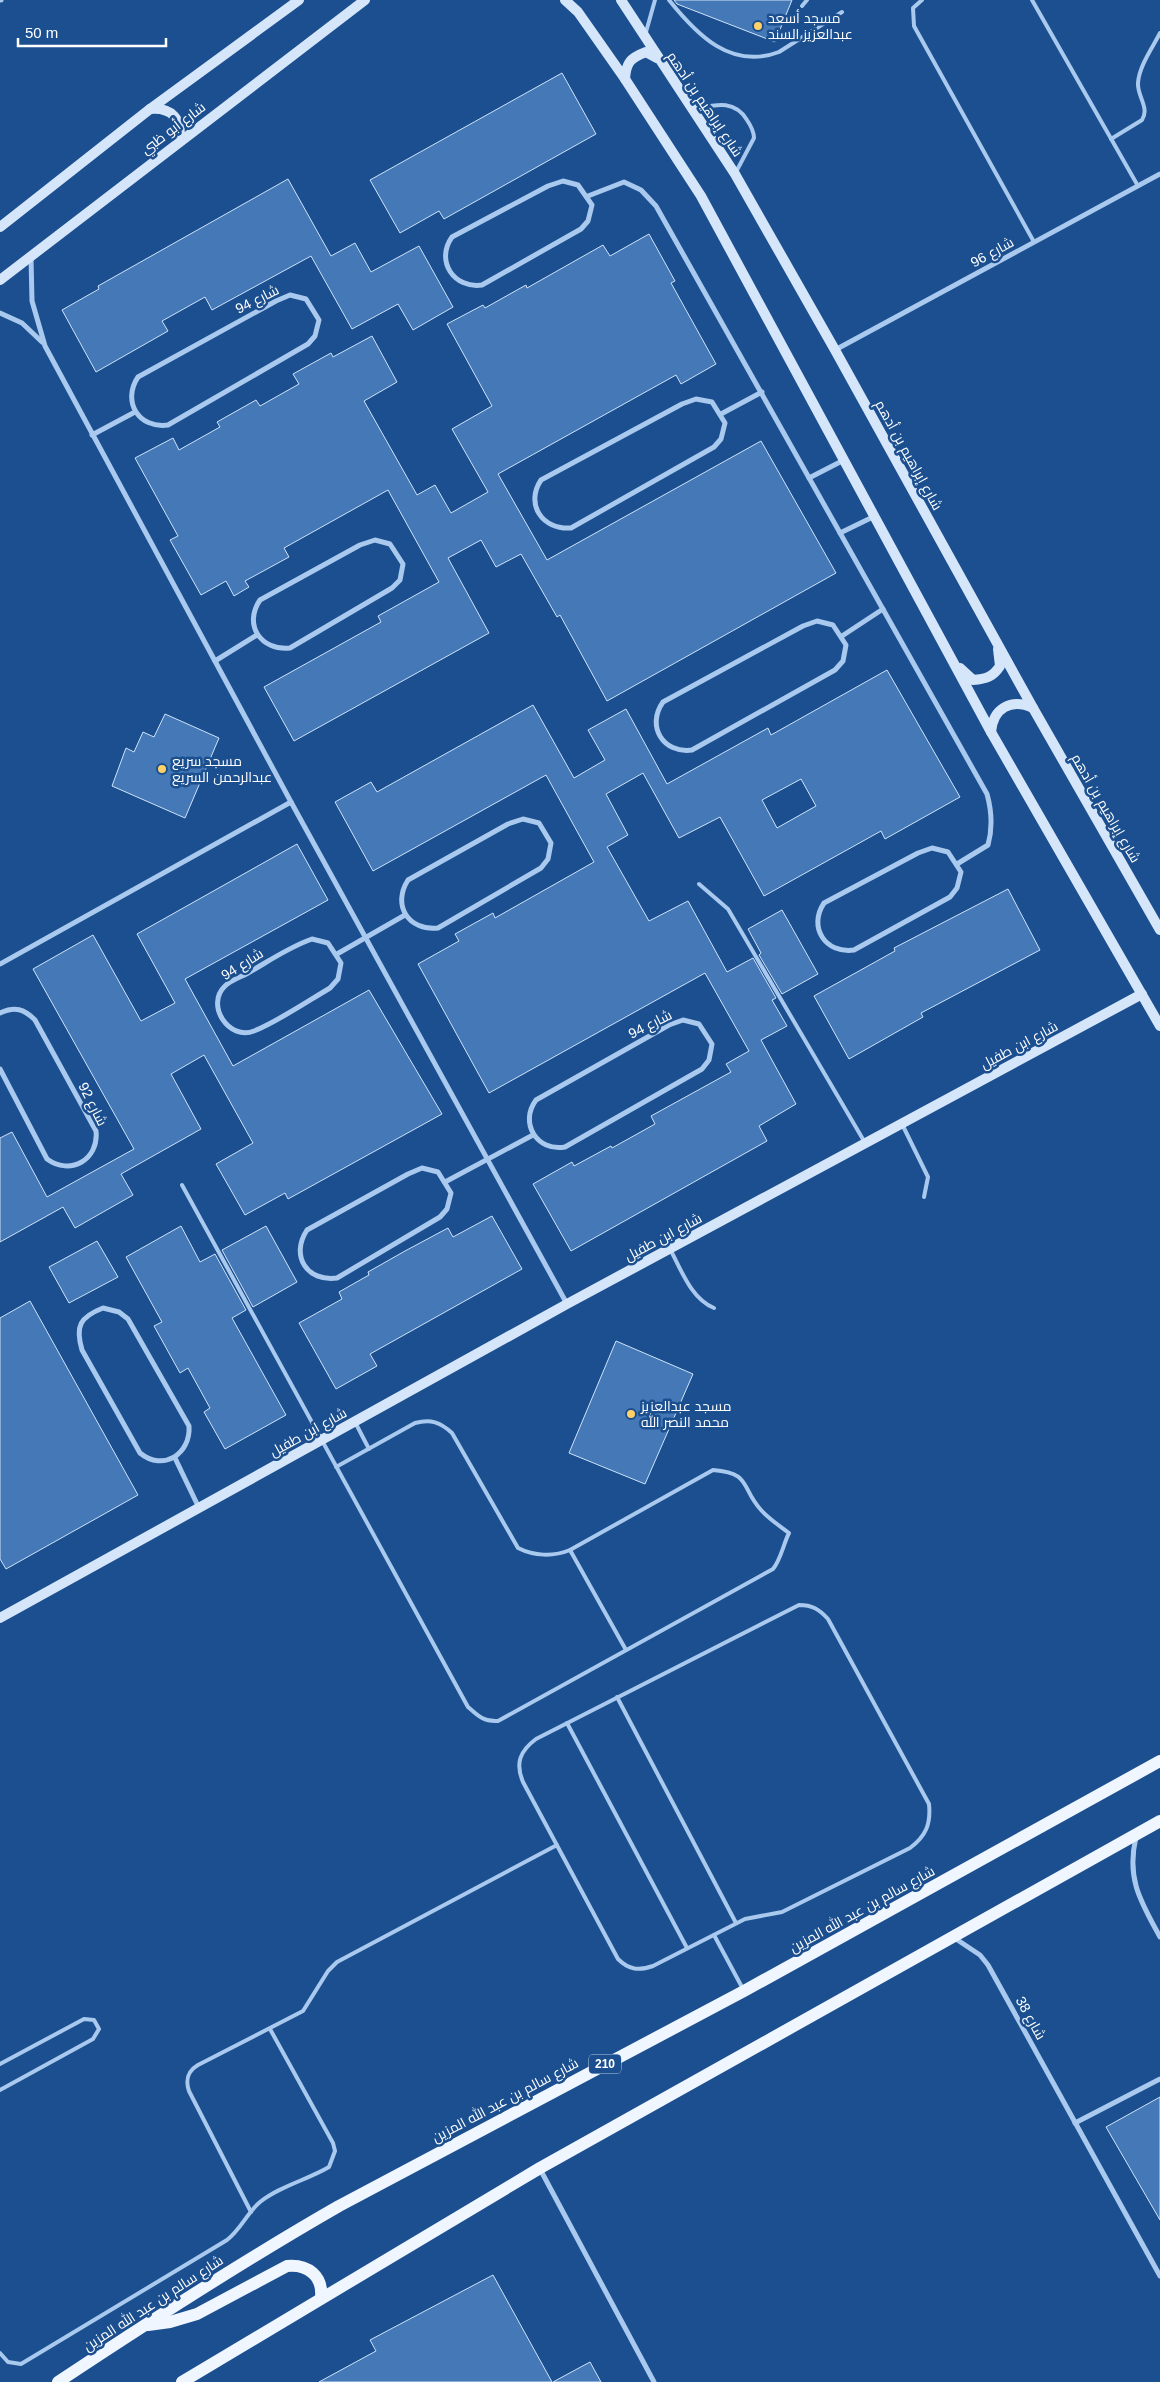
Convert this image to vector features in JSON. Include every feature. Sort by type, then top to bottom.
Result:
[{"type":"main road","name":"شارع سالم بن عبد الله المزين","points":[[58,2382],[273,2244],[339,2206],[744,1991],[1160,1761]]},
{"type":"main road","points":[[182,2382],[321,2297],[540,2168],[1160,1821]]},
{"type":"main road","points":[[143,2326],[170,2322],[197,2314],[287,2266],[296,2265],[314,2272],[319,2280],[321,2297]]},
{"type":"street","name":"شارع أبو ظبي","points":[[0,228],[150,109],[299,0]]},
{"type":"street","name":"شارع أبو ظبي","points":[[0,280],[179,140],[365,0]]},
{"type":"street","points":[[565,0],[578,12],[625,79],[701,196],[991,732],[1160,1026]]},
{"type":"street","name":"شارع إبراهيم بن أدهم","points":[[621,0],[735,174],[836,350],[1033,708],[1160,930]]},
{"type":"street","points":[[625,79],[626,66],[632,58],[646,52],[658,58]]},
{"type":"street","points":[[150,109],[160,108],[170,112],[178,120],[181,130],[179,140]]},
{"type":"street","name":"شارع 96","points":[[836,350],[1160,174]]},
{"type":"street","points":[[562,181],[578,185],[588,196],[591,211],[588,221],[580,230],[482,285],[467,285],[457,280],[450,273],[445,261],[446,251],[452,238],[548,186],[562,181]]},
{"type":"street","points":[[588,196],[624,182],[641,190],[656,206],[987,794],[991,810],[992,830],[988,845],[957,864]]},
{"type":"street","points":[[31,255],[32,302],[45,346],[291,802],[567,1304]]},
{"type":"street","name":"شارع 94","points":[[290,295],[300,296],[306,299],[315,311],[319,326],[315,336],[308,344],[168,425],[153,425],[143,420],[135,412],[131,401],[131,391],[138,377],[276,300],[290,295]]},
{"type":"street","points":[[0,313],[22,323],[45,346]]},
{"type":"street","points":[[721,414],[762,392]]},
{"type":"street","points":[[696,399],[706,400],[712,402],[721,414],[725,423],[725,429],[721,439],[714,448],[571,528],[556,528],[546,523],[539,515],[534,504],[534,493],[542,480],[682,404],[696,399]]},
{"type":"street","points":[[92,435],[135,412]]},
{"type":"street","points":[[809,478],[845,459]]},
{"type":"street","points":[[840,533],[875,516]]},
{"type":"street","points":[[374,540],[390,544],[400,555],[403,570],[400,580],[392,588],[290,648],[274,648],[257,635],[253,624],[253,614],[260,600],[360,545],[374,540]]},
{"type":"street","points":[[842,636],[883,609]]},
{"type":"street","points":[[817,621],[833,625],[842,636],[846,645],[846,652],[843,661],[835,670],[692,750],[677,750],[667,745],[660,737],[656,726],[656,716],[663,702],[803,626],[817,621]]},
{"type":"street","points":[[215,660],[257,635]]},
{"type":"street","points":[[953,662],[974,680],[985,680],[995,674],[1000,666],[996,641]]},
{"type":"street","points":[[991,732],[994,718],[1004,706],[1014,703],[1024,704],[1033,708]]},
{"type":"street","points":[[0,964],[291,802]]},
{"type":"street","points":[[523,819],[539,823],[548,835],[552,850],[541,868],[438,928],[422,928],[405,915],[401,904],[401,893],[408,880],[508,824],[523,819]]},
{"type":"street","points":[[932,848],[948,852],[957,864],[961,879],[950,897],[854,950],[839,951],[829,946],[822,938],[817,927],[818,916],[824,903],[918,853],[932,848]]},
{"type":"street","points":[[337,954],[405,915]]},
{"type":"street","name":"شارع 94","points":[[312,939],[322,940],[328,943],[337,954],[341,963],[341,970],[338,979],[330,988],[253,1032],[238,1032],[228,1027],[221,1018],[218,1000],[225,986],[298,944],[312,939]]},
{"type":"street","name":"شارع ابن طفيل","points":[[0,1618],[567,1304],[1142,994]]},
{"type":"street","name":"شارع 92","points":[[0,1012],[11,1008],[18,1008],[27,1012],[35,1020],[96,1131],[95,1146],[90,1156],[82,1163],[70,1167],[60,1166],[47,1159],[0,1069]]},
{"type":"street","name":"شارع 94","points":[[683,1020],[700,1024],[709,1035],[712,1051],[709,1060],[702,1069],[566,1147],[550,1147],[540,1143],[533,1135],[529,1123],[529,1113],[536,1100],[544,1095],[669,1025],[683,1020]]},
{"type":"street","points":[[445,1182],[533,1135]]},
{"type":"street","points":[[422,1168],[438,1172],[445,1182],[451,1193],[451,1199],[447,1209],[440,1217],[354,1268],[337,1278],[329,1279],[311,1273],[304,1265],[300,1254],[300,1244],[307,1230],[422,1168]]},
{"type":"street","points":[[110,1308],[128,1319],[189,1426],[188,1441],[175,1458],[153,1461],[140,1453],[80,1343],[78,1336],[82,1320],[93,1312],[110,1308]]},
{"type":"street","points":[[175,1458],[199,1508]]},
{"type":"street","points":[[1136,1834],[1132,1869],[1135,1886],[1141,1903],[1160,1937]]},
{"type":"street","name":"شارع 38","points":[[953,1937],[980,1955],[988,1965],[1160,2276]]},
{"type":"street","points":[[1075,2123],[1160,2079]]},
{"type":"street","points":[[540,2168],[654,2382]]},
{"type":"lane","points":[[644,37],[655,0]]},
{"type":"lane","points":[[669,0],[714,44],[729,53],[746,58],[763,57],[778,52],[842,12]]},
{"type":"lane","points":[[802,6],[808,0]]},
{"type":"lane","points":[[922,0],[913,8],[914,26],[1034,242]]},
{"type":"lane","points":[[1032,0],[1138,186]]},
{"type":"lane","points":[[1111,138],[1142,120],[1144,116],[1145,111],[1138,87],[1139,77],[1160,33]]},
{"type":"lane","points":[[692,109],[728,105],[740,110],[744,116],[754,133],[754,138],[735,174]]},
{"type":"lane","points":[[699,884],[728,909],[865,1143]]},
{"type":"lane","points":[[902,1123],[928,1177],[924,1197]]},
{"type":"lane","points":[[182,1185],[321,1440],[468,1707],[480,1718],[489,1722],[498,1721],[773,1569],[779,1561],[781,1549],[789,1533],[761,1509],[739,1475],[728,1471],[713,1470],[570,1550],[546,1555],[529,1554],[518,1548],[452,1433],[441,1423],[426,1420],[415,1423],[336,1467]]},
{"type":"lane","points":[[670,1249],[697,1297],[704,1305],[714,1308]]},
{"type":"lane","points":[[354,1422],[369,1448]]},
{"type":"lane","points":[[570,1550],[626,1650]]},
{"type":"lane","points":[[799,1605],[810,1605],[821,1610],[828,1619],[929,1804],[928,1830],[910,1848],[782,1912],[754,1917],[736,1923],[646,1969],[638,1970],[624,1965],[618,1960],[523,1782],[519,1764],[524,1748],[536,1739],[617,1698],[788,1610],[799,1605]]},
{"type":"lane","points":[[617,1698],[736,1923]]},
{"type":"lane","points":[[567,1723],[687,1948]]},
{"type":"lane","points":[[251,2212],[189,2090],[187,2082],[190,2072],[194,2068],[303,2011],[312,1999],[324,1976],[338,1962],[557,1845]]},
{"type":"lane","points":[[714,1934],[744,1991]]},
{"type":"lane","points":[[0,2064],[84,2019],[94,2020],[99,2029],[94,2038],[0,2090]]},
{"type":"lane","points":[[0,2353],[8,2362],[21,2364],[227,2240],[241,2227],[251,2212],[268,2197],[329,2166],[335,2151],[333,2143],[270,2029]]},
{"type":"building","name":"مسجد أسعد عبدالعزيز السند","points":[[674,0],[792,0],[775,42],[677,4]]},
{"type":"building","points":[[562,73],[596,134],[444,219],[439,211],[400,233],[370,180]]},
{"type":"building","points":[[288,179],[331,256],[355,243],[371,272],[419,246],[453,307],[413,330],[398,304],[352,329],[311,256],[212,310],[205,297],[162,321],[168,331],[96,372],[62,310],[99,289],[98,286]]},
{"type":"building","points":[[649,234],[675,281],[671,283],[716,364],[681,384],[676,375],[498,474],[547,560],[761,441],[836,573],[607,701],[560,615],[557,617],[521,554],[496,567],[481,540],[448,558],[489,633],[294,741],[264,687],[381,622],[378,616],[439,582],[388,490],[284,548],[289,557],[245,581],[249,587],[234,596],[226,581],[201,595],[170,540],[178,536],[135,458],[173,438],[179,450],[220,427],[217,422],[256,400],[260,406],[299,384],[293,374],[331,353],[333,357],[372,336],[397,382],[364,401],[417,495],[435,485],[451,513],[488,492],[452,429],[492,406],[447,324],[483,305],[485,308],[526,285],[527,288],[603,245],[610,256]]},
{"type":"building","points":[[887,670],[960,797],[885,839],[881,831],[764,896],[720,817],[679,838],[643,773],[606,794],[628,835],[607,847],[649,921],[688,901],[727,972],[753,958],[776,998],[772,1000],[787,1026],[761,1040],[796,1104],[759,1126],[767,1141],[571,1251],[533,1184],[572,1162],[574,1166],[611,1146],[612,1148],[655,1124],[651,1116],[731,1072],[726,1064],[749,1051],[705,973],[489,1093],[418,964],[459,941],[455,934],[493,913],[495,918],[594,862],[546,775],[373,871],[335,802],[371,782],[377,792],[533,705],[574,778],[605,760],[588,730],[626,709],[667,784],[768,728],[771,735]],"holes":[[[801,779],[816,806],[777,828],[762,800]]]},
{"type":"building","name":"مسجد سريع عبدالرحمن السريع","points":[[165,714],[219,738],[185,818],[112,786],[126,748],[134,752],[143,732],[154,737]]},
{"type":"building","points":[[297,844],[328,900],[185,979],[233,1066],[369,990],[442,1114],[288,1199],[285,1193],[245,1215],[216,1164],[253,1143],[204,1055],[171,1074],[201,1129],[121,1174],[133,1195],[75,1228],[63,1207],[0,1242],[0,1138],[12,1132],[47,1197],[134,1149],[33,969],[93,935],[141,1021],[175,1003],[137,934]]},
{"type":"building","points":[[1008,889],[1040,950],[921,1013],[923,1017],[849,1059],[814,996],[895,951],[894,948]]},
{"type":"building","points":[[782,910],[818,974],[782,994],[759,955],[761,953],[748,929]]},
{"type":"building","points":[[492,1216],[522,1269],[370,1354],[377,1366],[336,1389],[299,1323],[342,1299],[339,1292],[369,1275],[368,1272],[405,1251],[448,1228],[453,1237]]},
{"type":"building","points":[[181,1226],[200,1262],[215,1254],[246,1310],[232,1318],[286,1415],[225,1449],[204,1412],[210,1408],[188,1368],[180,1373],[154,1326],[162,1322],[126,1257]]},
{"type":"building","points":[[266,1226],[297,1282],[253,1307],[222,1250]]},
{"type":"building","points":[[97,1241],[118,1277],[69,1303],[49,1267]]},
{"type":"building","points":[[30,1301],[138,1495],[6,1569],[0,1559],[0,1318]]},
{"type":"building","name":"مسجد عبدالعزيز محمد النصر الله","points":[[616,1341],[693,1374],[645,1484],[569,1453]]},
{"type":"building","points":[[1160,2097],[1160,2220],[1106,2127]]},
{"type":"building","points":[[493,2275],[552,2382],[319,2382],[376,2351],[370,2340]]},
{"type":"building","points":[[590,2362],[601,2382],[553,2382]]},
{"type":"place","name":"مسجد أسعد عبدالعزيز السند","points":[[758,26]]},
{"type":"place","name":"مسجد سريع عبدالرحمن السريع","points":[[162,769]]},
{"type":"place","name":"مسجد عبدالعزيز محمد النصر الله","points":[[631,1414]]}]
